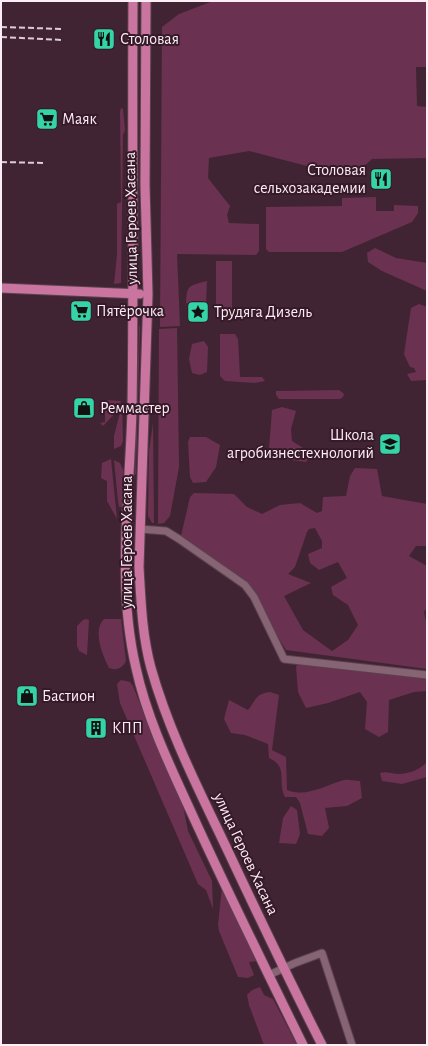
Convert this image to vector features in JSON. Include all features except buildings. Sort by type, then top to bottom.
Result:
[{"type":"main road","name":"улица Героев Хасана","points":[[133,1],[134,294],[130,483],[126,536],[126,599],[129,638],[136,670],[157,734],[218,870],[303,1045]]},
{"type":"main road","name":"улица Героев Хасана","points":[[146,1],[145,185],[148,294],[140,529],[141,610],[151,667],[163,706],[186,763],[283,968],[322,1045]]},
{"type":"main road","points":[[1,288],[148,294]]},
{"type":"street","points":[[140,529],[166,531],[245,585],[257,602],[284,659],[427,675]]},
{"type":"street","points":[[270,975],[283,968],[322,953],[352,1045]]},
{"type":"shaded area","points":[[213,1],[427,1],[427,67],[416,67],[417,106],[427,107],[427,158],[372,159],[361,169],[326,171],[249,151],[209,158],[208,178],[230,206],[227,215],[229,223],[259,224],[259,251],[256,255],[177,254],[180,326],[160,327],[162,27],[179,14]]},
{"type":"shaded area","points":[[121,108],[123,109],[125,130],[123,135],[121,283],[114,284],[117,255],[117,204],[121,202]]},
{"type":"shaded area","points":[[376,197],[376,211],[394,211],[394,205],[418,206],[418,213],[412,222],[342,252],[269,252],[266,249],[266,207],[342,206],[342,198]]},
{"type":"shaded area","points":[[375,248],[396,258],[427,263],[427,291],[382,271],[368,262],[367,253]]},
{"type":"shaded area","points":[[216,261],[232,261],[232,309],[216,309]]},
{"type":"shaded area","points":[[207,281],[206,305],[195,306],[186,303],[188,289],[193,285]]},
{"type":"shaded area","points":[[419,304],[427,307],[427,380],[411,381],[407,374],[416,372],[414,368],[410,367],[404,354],[411,308]]},
{"type":"shaded area","points":[[140,326],[136,475],[135,474]]},
{"type":"shaded area","points":[[177,328],[179,467],[170,516],[164,523],[158,524],[159,329]]},
{"type":"shaded area","points":[[220,334],[235,334],[238,339],[240,377],[262,377],[265,381],[255,383],[225,381],[220,376]]},
{"type":"shaded area","points":[[204,341],[208,347],[207,372],[200,375],[192,373],[189,359],[192,344]]},
{"type":"shaded area","points":[[339,390],[344,394],[340,399],[279,399],[276,395],[276,391]]},
{"type":"shaded area","points":[[105,400],[121,401],[119,409],[103,426],[100,423],[105,422]]},
{"type":"shaded area","points":[[122,405],[123,441],[121,446],[114,449],[114,436]]},
{"type":"shaded area","points":[[282,407],[296,411],[291,429],[292,441],[311,453],[306,462],[277,458],[269,449],[272,410]]},
{"type":"shaded area","points":[[153,423],[154,523],[152,523],[148,516],[149,451]]},
{"type":"shaded area","points":[[190,437],[206,437],[220,445],[216,467],[206,482],[193,483],[190,477],[188,442]]},
{"type":"shaded area","points":[[111,459],[117,519],[107,501],[107,481],[101,478],[102,463]]},
{"type":"shaded area","points":[[114,460],[120,463],[123,470],[122,507],[119,507]]},
{"type":"shaded area","points":[[355,468],[377,469],[382,496],[427,504],[427,546],[416,546],[409,556],[427,566],[427,608],[424,612],[427,625],[427,669],[286,650],[246,585],[181,536],[190,497],[194,493],[234,494],[247,507],[262,514],[280,505],[300,503],[317,513],[322,511],[323,497],[346,496],[350,476]],"holes":[[[315,528],[322,541],[322,548],[308,554],[310,563],[319,570],[338,562],[347,578],[331,587],[333,595],[348,605],[358,625],[348,640],[332,651],[303,630],[284,596],[311,583],[288,574],[295,567],[309,529]]]},
{"type":"shaded area","points":[[86,619],[89,620],[87,655],[79,651],[77,646],[77,626]]},
{"type":"shaded area","points":[[104,619],[121,619],[126,661],[117,669],[109,668],[100,644],[99,630]]},
{"type":"shaded area","points":[[303,663],[427,677],[427,691],[414,692],[389,700],[388,732],[379,737],[365,729],[367,702],[360,692],[328,703],[306,708],[298,692],[296,666]]},
{"type":"shaded area","points":[[121,680],[130,682],[133,686],[157,747],[183,806],[188,831],[212,881],[213,909],[206,890],[198,884],[120,703],[117,684]]},
{"type":"shaded area","points":[[270,692],[279,695],[272,750],[286,757],[287,790],[302,793],[316,790],[344,780],[360,781],[362,798],[347,806],[325,808],[329,828],[322,836],[308,834],[300,803],[296,797],[285,797],[282,785],[281,770],[275,762],[269,758],[268,744],[245,735],[231,733],[224,719],[229,700],[248,710],[261,694]]},
{"type":"shaded area","points":[[427,762],[427,777],[402,784],[382,781],[380,773],[407,773],[418,769]]},
{"type":"shaded area","points":[[291,806],[297,810],[300,834],[296,844],[279,843],[283,818]]},
{"type":"shaded area","points":[[222,887],[257,961],[249,962],[254,975],[248,978],[238,977],[219,931],[218,925]]},
{"type":"shaded area","points":[[260,987],[264,995],[273,999],[297,1045],[264,1045],[249,1005],[247,995],[252,990]]},
{"type":"railway","points":[[1,27],[63,29]]},
{"type":"railway","points":[[1,37],[63,40]]},
{"type":"railway","points":[[1,162],[44,163]]},
{"type":"place","name":"Столовая","points":[[104,39]]},
{"type":"place","name":"Маяк","points":[[47,119]]},
{"type":"place","name":"Столовая сельхозакадемии","points":[[381,179]]},
{"type":"place","name":"Пятёрочка","points":[[81,311]]},
{"type":"place","name":"Трудяга Дизель","points":[[198,312]]},
{"type":"place","name":"Реммастер","points":[[84,408]]},
{"type":"place","name":"Школа агробизнестехнологий","points":[[390,444]]},
{"type":"place","name":"Бастион","points":[[27,696]]},
{"type":"place","name":"КПП","points":[[96,728]]}]
